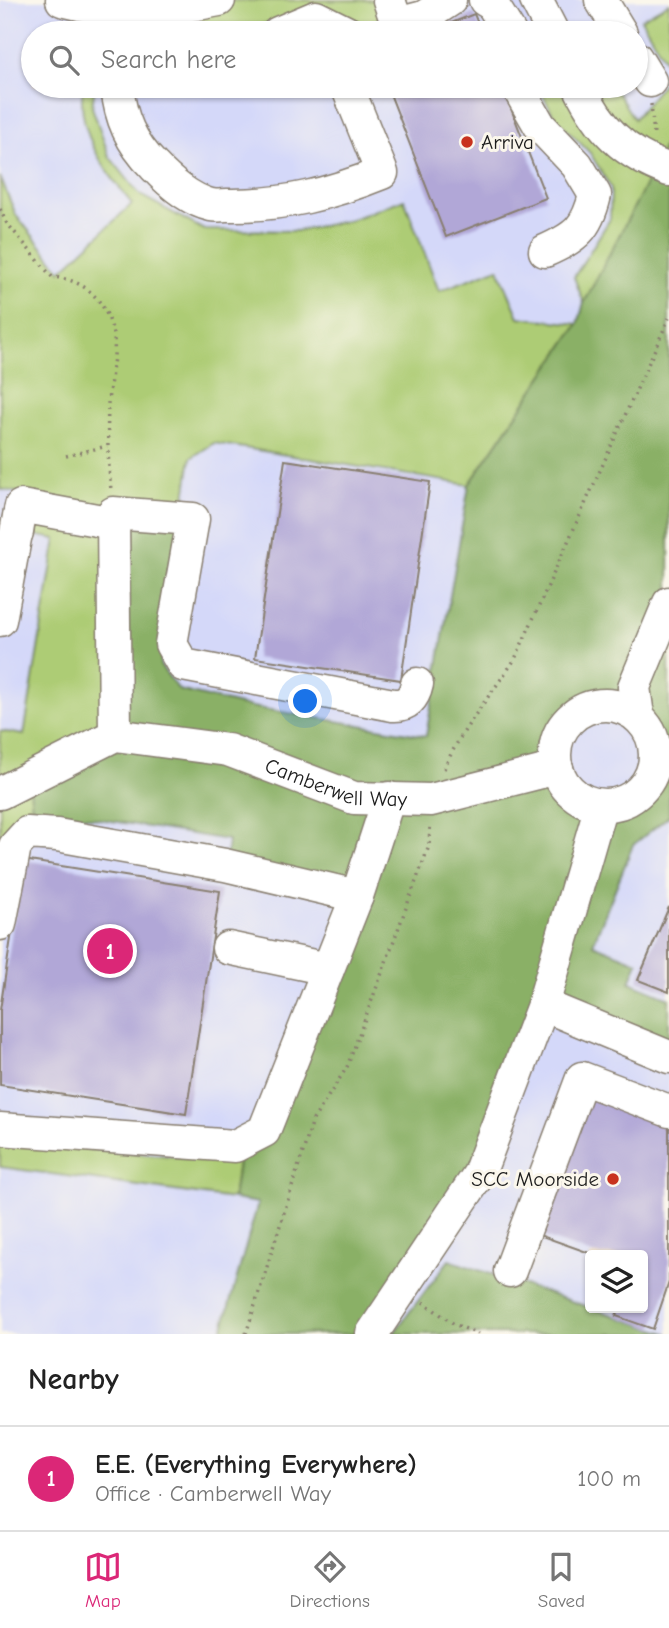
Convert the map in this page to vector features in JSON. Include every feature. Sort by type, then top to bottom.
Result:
[{"type":"street","points":[[62,0],[94,8],[219,0]]},
{"type":"street","points":[[387,19],[424,17],[450,0]]},
{"type":"street","points":[[485,0],[492,4],[503,21]]},
{"type":"street","points":[[536,0],[547,21]]},
{"type":"street","points":[[601,0],[614,21]]},
{"type":"street","points":[[306,21],[316,17],[324,21]]},
{"type":"street","points":[[118,98],[128,132],[143,155],[162,176],[211,205],[250,207],[338,190],[382,173],[352,98]]},
{"type":"street","points":[[524,98],[540,127],[577,165],[595,195],[589,220],[568,241],[545,251]]},
{"type":"street","points":[[585,98],[619,145],[663,167]]},
{"type":"street","points":[[0,793],[115,735],[113,518]]},
{"type":"street","points":[[0,620],[19,519],[193,519],[171,644],[183,665],[401,706],[409,701],[417,684]]},
{"type":"street","points":[[636,702],[662,754],[647,783],[635,796],[624,802],[601,805],[584,800],[571,792],[557,768],[557,741],[564,726],[575,715],[591,707],[608,705],[625,709],[636,702],[669,603]]},
{"type":"street","name":"Camberwell Way","points":[[115,735],[228,750],[354,797],[431,800],[557,768]]},
{"type":"street","points":[[0,1129],[235,1146],[264,1130],[357,896],[389,798]]},
{"type":"street","points":[[372,1334],[479,1174],[543,1005],[601,805]]},
{"type":"street","points":[[0,924],[15,846],[27,833],[57,835],[212,863],[357,896]]},
{"type":"street","points":[[228,948],[328,969]]},
{"type":"street","points":[[510,1271],[582,1078],[659,1107],[668,1056],[543,1005]]},
{"type":"path","points":[[648,94],[663,167]]},
{"type":"path","points":[[0,209],[6,222],[52,277],[69,278],[90,289],[106,312],[114,341],[109,380],[107,446],[113,518]]},
{"type":"path","points":[[66,456],[107,446]]},
{"type":"path","points":[[404,1288],[454,1324],[478,1334]]},
{"type":"shaded area","points":[[0,0],[669,0],[669,1334],[0,1334]]},
{"type":"green space","points":[[403,0],[394,13],[375,21],[92,21],[96,1]]},
{"type":"green space","points":[[669,3],[669,67],[648,31],[648,21],[641,19]]},
{"type":"green space","points":[[669,76],[669,132],[656,165],[584,303],[574,277],[610,219],[611,188],[590,153],[554,116],[544,98],[621,98],[634,119]]},
{"type":"green space","points":[[82,98],[93,98],[92,107],[109,156],[140,195],[204,230],[298,231],[350,220],[404,199],[439,291],[498,268],[519,317],[578,324],[469,485],[214,443],[191,458],[182,517],[113,513],[0,489],[0,177],[16,215],[61,271],[132,204],[94,149],[84,119]]},
{"type":"green space","points":[[669,132],[669,816],[633,845],[593,944],[638,962],[630,982],[669,998],[669,1046],[543,1005],[504,1114],[372,1334],[221,1334],[258,1203],[233,1199],[238,1162],[264,1130],[357,896],[225,865],[228,840],[32,808],[29,777],[115,735],[113,513],[182,517],[160,665],[179,690],[240,705],[426,736],[469,485],[578,324],[584,303],[656,165]],"holes":[[[633,687],[637,714],[655,749],[654,767],[643,790],[626,802],[606,804],[585,798],[568,786],[557,769],[555,748],[570,720],[579,713],[610,704]]]},
{"type":"green space","points":[[30,519],[113,523],[115,735],[29,777],[32,808],[25,851],[0,855],[0,731],[24,735],[56,539],[28,534]]},
{"type":"green space","points":[[0,1141],[238,1162],[233,1199],[0,1167]]},
{"type":"green space","points":[[449,1260],[585,1306],[585,1313],[607,1313],[669,1334],[393,1334]]},
{"type":"building","points":[[474,14],[477,21],[456,21]]},
{"type":"building","name":"Arriva","points":[[392,98],[507,98],[546,198],[446,237]]},
{"type":"building","points":[[285,460],[430,482],[401,680],[255,658]]},
{"type":"building","points":[[23,860],[220,891],[186,1114],[0,1085],[0,1010]]},
{"type":"building","points":[[669,907],[669,992],[638,980]]},
{"type":"building","name":"SCC Moorside","points":[[589,1094],[669,1123],[669,1282],[653,1329],[616,1316],[617,1313],[648,1313],[648,1250],[585,1251],[536,1234]]},
{"type":"place","name":"Arriva","points":[[467,142]]},
{"type":"place","name":"E.E. (Everything Everywhere)","points":[[110,951]]},
{"type":"place","name":"SCC Moorside","points":[[613,1179]]}]
